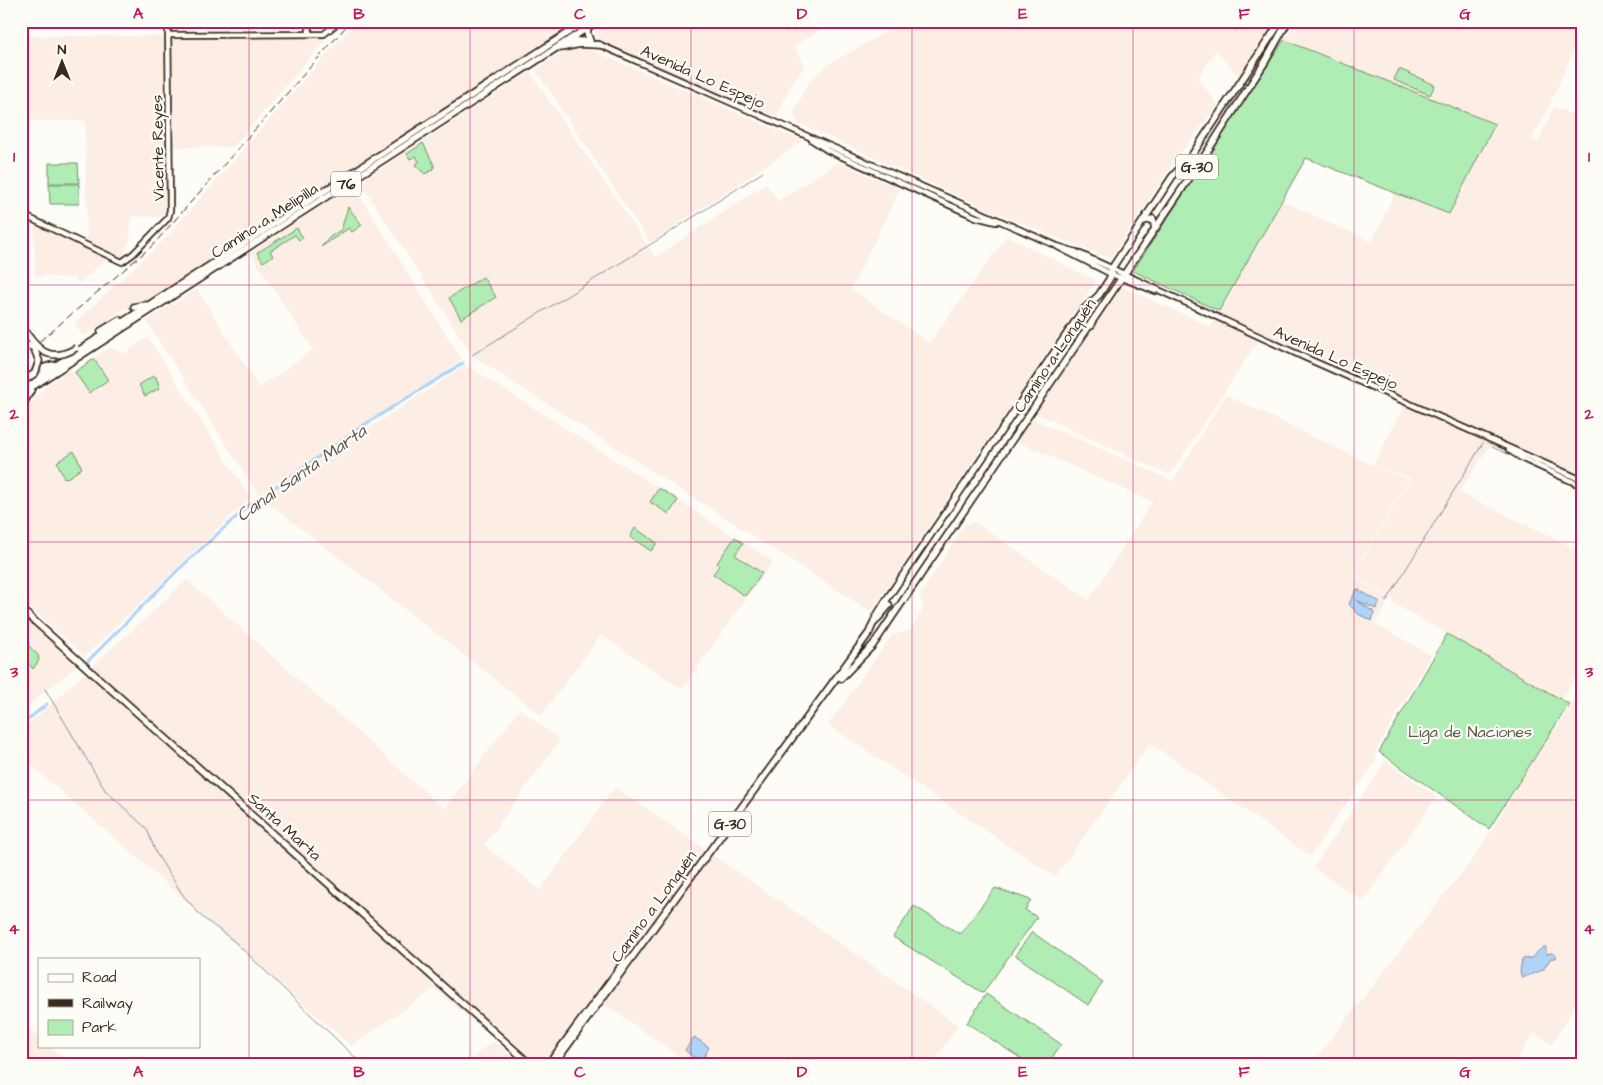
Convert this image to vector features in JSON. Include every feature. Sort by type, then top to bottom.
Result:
[{"type":"main road","name":"Vicente Reyes","points":[[21,214],[122,262],[143,245],[168,218],[170,210],[168,21]]},
{"type":"main road","points":[[309,21],[309,34]]},
{"type":"main road","points":[[168,35],[326,34],[340,21]]},
{"type":"main road","name":"Camino a Melipilla","points":[[21,388],[421,131],[541,49],[598,21]]},
{"type":"main road","name":"Camino a Lonquén","points":[[554,1064],[869,633],[1086,306],[1098,297],[1112,271],[1172,177],[1192,155],[1280,21]]},
{"type":"main road","name":"Camino a Lonquén","points":[[827,692],[867,653],[898,608],[1091,326],[1260,69],[1288,21]]},
{"type":"main road","points":[[589,24],[595,43]]},
{"type":"main road","name":"Camino a Melipilla","points":[[21,394],[133,316],[138,309],[148,305],[421,131],[566,42],[589,24]]},
{"type":"main road","points":[[541,49],[566,42],[595,43]]},
{"type":"main road","points":[[553,50],[595,43]]},
{"type":"main road","name":"Avenida Lo Espejo","points":[[595,43],[805,135],[835,151],[961,207],[980,218],[1006,224],[1056,246],[1076,252],[1112,271],[1582,480]]},
{"type":"main road","points":[[1143,221],[1153,219],[1155,229]]},
{"type":"main road","points":[[21,326],[39,348],[46,353],[61,355],[133,316],[138,309]]},
{"type":"main road","points":[[1079,317],[1080,327],[1091,326]]},
{"type":"main road","points":[[21,342],[34,348],[39,361],[35,373],[21,383]]},
{"type":"main road","points":[[36,370],[59,363]]},
{"type":"main road","points":[[21,445],[22,406],[26,396],[37,384]]},
{"type":"main road","name":"Avenida Lo Espejo","points":[[1500,444],[1523,459],[1582,486]]},
{"type":"main road","points":[[888,602],[898,608]]},
{"type":"main road","name":"Santa Marta","points":[[21,609],[530,1064]]},
{"type":"main road","points":[[620,967],[633,957]]},
{"type":"main road","name":"Camino a Lonquén","points":[[548,1064],[620,967]]},
{"type":"main road","points":[[562,1064],[563,1052]]},
{"type":"shaded area","points":[[356,21],[581,21],[149,302],[125,309],[83,337],[74,323],[164,240]]},
{"type":"shaded area","points":[[610,21],[835,21],[794,46],[805,66],[791,85],[777,117],[595,40],[595,31]]},
{"type":"shaded area","points":[[905,21],[1275,21],[1270,32],[1239,78],[1216,50],[1198,78],[1218,105],[1175,160],[1110,259],[996,213],[798,123],[794,112],[809,81],[827,65]]},
{"type":"shaded area","points":[[1297,21],[1582,21],[1582,31],[1544,118],[1531,139],[1538,143],[1554,106],[1577,117],[1582,106],[1582,477],[1494,440],[1459,492],[1582,552],[1582,668],[1561,700],[1393,603],[1394,600],[1352,575],[1411,479],[1373,465],[1404,405],[1262,335],[1170,475],[1035,413],[1120,286],[1211,327],[1282,201],[1372,242],[1395,192],[1449,214],[1494,124],[1284,40]]},
{"type":"shaded area","points":[[21,36],[166,36],[166,217],[131,217],[130,240],[122,259],[87,242],[85,121],[21,121]]},
{"type":"shaded area","points":[[171,36],[328,37],[233,147],[173,147]]},
{"type":"shaded area","points":[[574,47],[584,47],[803,141],[650,243],[535,69]]},
{"type":"shaded area","points":[[530,72],[655,257],[766,184],[778,201],[838,162],[900,189],[851,289],[929,343],[1007,236],[1096,281],[871,612],[473,356],[360,182]]},
{"type":"shaded area","points":[[353,185],[462,360],[259,495],[146,321],[197,289],[259,388],[313,349],[250,253]]},
{"type":"shaded area","points":[[34,223],[107,259],[79,283],[73,278],[35,276]]},
{"type":"shaded area","points":[[148,337],[250,498],[85,656],[26,604],[21,596],[21,459],[28,445],[26,412],[29,400],[43,391],[42,388],[71,369],[73,371],[111,347],[124,354]]},
{"type":"shaded area","points":[[466,365],[773,561],[682,689],[601,635],[541,715],[262,498]]},
{"type":"shaded area","points":[[1226,395],[1372,465],[1409,480],[1351,575],[1390,599],[1375,624],[1431,655],[1377,749],[1375,762],[1310,856],[1150,743],[1055,877],[828,725],[892,635],[910,631],[924,607],[919,597],[965,524],[975,522],[1089,600],[1152,502],[1016,441],[1031,418],[1173,481]]},
{"type":"shaded area","points":[[187,580],[444,809],[520,709],[560,740],[484,845],[540,890],[615,787],[958,1025],[933,1064],[690,1064],[597,999],[550,1064],[526,1064],[434,989],[351,1046],[21,756],[21,731]]},
{"type":"shaded area","points":[[21,614],[79,664],[21,711]]},
{"type":"shaded area","points":[[1582,689],[1582,994],[1552,1044],[1534,1033],[1514,1064],[1311,1064],[1478,852],[1535,758]]},
{"type":"shaded area","points":[[1386,761],[1437,797],[1363,901],[1313,868]]},
{"type":"shaded area","points":[[21,1023],[38,1036],[38,1048],[52,1048],[71,1064],[21,1064]]},
{"type":"shaded area","points":[[493,1041],[522,1064],[463,1064]]},
{"type":"green space","points":[[1284,40],[1495,124],[1449,214],[1306,158],[1219,311],[1133,271]]},
{"type":"green space","points":[[1399,69],[1435,85],[1430,95],[1394,80]]},
{"type":"green space","points":[[423,143],[434,165],[434,169],[425,174],[415,165],[419,162],[416,156],[410,159],[407,154]]},
{"type":"green space","points":[[49,163],[78,163],[79,183],[49,183]]},
{"type":"green space","points":[[49,184],[79,184],[79,204],[50,204]]},
{"type":"green space","points":[[348,207],[362,225],[352,232],[349,228],[321,247],[331,236],[341,230]]},
{"type":"green space","points":[[297,228],[303,238],[299,240],[295,235],[270,251],[273,256],[263,262],[257,253]]},
{"type":"green space","points":[[483,277],[496,297],[461,319],[449,298]]},
{"type":"green space","points":[[94,359],[108,380],[89,393],[75,372]]},
{"type":"green space","points":[[153,376],[156,377],[160,388],[145,396],[139,385]]},
{"type":"green space","points":[[74,451],[82,468],[69,477],[64,478],[57,462]]},
{"type":"green space","points":[[659,488],[678,500],[669,514],[650,502]]},
{"type":"green space","points":[[635,528],[657,543],[651,551],[630,537]]},
{"type":"green space","points":[[735,537],[743,543],[735,555],[762,573],[745,596],[713,574],[719,566],[717,563]]},
{"type":"green space","name":"Liga de Naciones","points":[[1447,634],[1569,704],[1489,829],[1379,752]]},
{"type":"green space","points":[[27,644],[38,655],[39,660],[33,669],[21,655],[21,649]]},
{"type":"green space","points":[[995,888],[1031,900],[1025,910],[1037,917],[983,993],[893,937],[914,906],[960,934]]},
{"type":"green space","points":[[1032,932],[1103,982],[1088,1005],[1015,955]]},
{"type":"green space","points":[[986,994],[1061,1044],[1048,1064],[1029,1064],[967,1023]]},
{"type":"water","points":[[1357,589],[1380,602],[1376,609],[1356,600],[1374,612],[1372,621],[1358,614],[1349,604]]},
{"type":"water","points":[[1543,947],[1546,947],[1546,954],[1552,953],[1557,957],[1550,959],[1543,970],[1522,978],[1520,972],[1522,959],[1531,958]]},
{"type":"water","points":[[694,1037],[709,1047],[703,1059],[693,1057],[685,1050]]},
{"type":"waterway","points":[[472,355],[763,172]]},
{"type":"waterway","name":"Canal Santa Marta","points":[[88,661],[178,570],[247,507],[364,425],[463,363]]},
{"type":"waterway","points":[[1386,602],[1483,443]]},
{"type":"waterway","points":[[1492,447],[1519,459]]},
{"type":"waterway","points":[[45,689],[105,790],[147,829],[156,853],[183,895],[202,917],[234,941],[362,1064]]},
{"type":"waterway","name":"Canal Santa Marta","points":[[21,725],[47,704]]},
{"type":"railway","points":[[21,357],[152,246],[351,21]]}]
